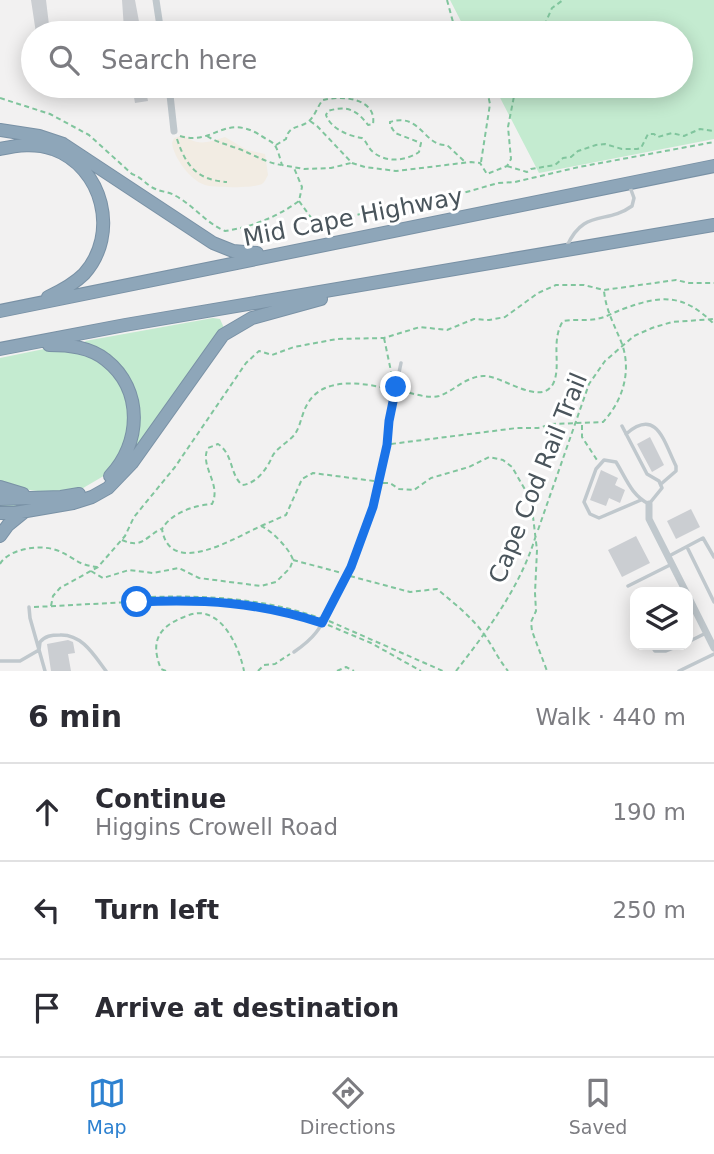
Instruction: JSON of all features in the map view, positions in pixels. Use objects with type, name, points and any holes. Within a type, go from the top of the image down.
[{"type":"highway","points":[[0,130],[47,139],[69,148],[220,247],[240,252],[283,253]]},
{"type":"highway","points":[[0,146],[31,135]]},
{"type":"highway","points":[[0,146],[37,145],[68,157],[91,180],[102,208],[102,240],[92,263],[71,285],[32,304]]},
{"type":"highway","name":"Mid Cape Highway","points":[[0,311],[714,166]]},
{"type":"highway","points":[[0,349],[714,225]]},
{"type":"highway","points":[[0,513],[24,512],[83,501],[115,482],[132,463],[217,341],[236,325],[281,310],[413,276]]},
{"type":"highway","points":[[0,499],[75,495],[97,486],[111,475],[122,461],[130,446],[134,429],[134,411],[123,380],[112,366],[99,356],[85,349],[68,346],[21,345]]},
{"type":"highway","points":[[0,487],[37,498]]},
{"type":"highway","points":[[0,536],[8,525],[24,512]]},
{"type":"street","points":[[156,0],[159,21]]},
{"type":"street","points":[[170,98],[174,133]]},
{"type":"street","points":[[649,504],[649,519],[683,587]]},
{"type":"street","points":[[693,605],[714,648]]},
{"type":"lane","points":[[567,251],[568,242],[584,222],[632,206],[634,198],[629,183]]},
{"type":"lane","points":[[294,652],[314,639],[348,575],[361,542],[379,482],[401,363]]},
{"type":"lane","points":[[626,434],[635,427],[648,423],[653,425],[676,466],[676,471],[661,484],[660,492],[649,504],[641,500],[628,485],[616,462],[608,459],[600,464],[584,502],[593,518],[605,517],[641,500]]},
{"type":"lane","points":[[622,426],[647,474],[661,484]]},
{"type":"lane","points":[[628,586],[705,538],[714,557]]},
{"type":"lane","points":[[687,547],[714,602]]},
{"type":"lane","points":[[29,607],[45,671]]},
{"type":"lane","points":[[693,640],[710,635]]},
{"type":"lane","points":[[39,650],[40,642],[45,637],[74,636],[87,646],[106,671]]},
{"type":"lane","points":[[0,662],[20,661],[39,650]]},
{"type":"lane","points":[[679,671],[714,654]]},
{"type":"path","points":[[447,0],[453,21]]},
{"type":"path","points":[[546,21],[552,8],[563,0]]},
{"type":"path","points":[[0,98],[50,114],[89,135],[132,174],[141,177],[161,192],[174,194],[207,221],[225,231],[265,220],[299,201]]},
{"type":"path","points":[[276,145],[286,139],[287,132],[295,126],[309,121],[323,100],[338,98]]},
{"type":"path","points":[[348,98],[365,105],[373,115],[373,124],[368,125],[361,114],[338,107],[328,111],[327,121],[351,136],[362,138],[377,155],[400,160],[419,152],[421,143],[395,133],[390,125],[390,122],[406,120],[418,126],[434,143],[447,145],[464,161]]},
{"type":"path","points":[[489,98],[490,104],[480,163],[487,174],[507,166],[527,172],[555,165],[563,158],[596,145],[637,149],[641,148],[648,134],[658,137],[673,133],[684,136],[700,129],[714,131]]},
{"type":"path","points":[[507,166],[510,159],[509,127],[514,98]]},
{"type":"path","points":[[309,121],[317,125],[352,163]]},
{"type":"path","points":[[174,133],[187,138],[207,136],[244,126],[276,145],[282,165]]},
{"type":"path","points":[[174,133],[183,157],[202,177],[210,181],[227,182]]},
{"type":"path","points":[[207,136],[219,144],[232,146],[257,159],[294,168],[331,168],[352,163],[396,171],[464,161],[480,163]]},
{"type":"path","points":[[294,168],[302,187],[299,201],[312,219],[353,216],[392,205],[449,197],[498,183],[515,182],[714,142]]},
{"type":"path","points":[[51,606],[53,596],[60,588],[98,567],[121,540],[134,517],[175,467],[252,356],[260,351],[272,355],[294,347],[337,340],[384,338],[420,327],[447,330],[474,319],[505,317],[538,293],[556,285],[584,285],[604,290],[676,280],[714,283]]},
{"type":"path","points":[[387,445],[459,434],[573,422],[603,422],[613,411],[625,379],[622,345],[609,314],[604,290]]},
{"type":"path","points":[[121,540],[130,544],[139,543],[162,529],[166,521],[199,505],[212,504],[216,496],[206,460],[208,447],[218,444],[223,447],[229,454],[237,482],[247,485],[261,474],[271,462],[273,454],[296,432],[309,401],[319,392],[351,383],[365,383],[437,397],[468,379],[483,376],[536,393],[545,391],[552,385],[555,374],[556,332],[563,321],[597,319],[646,301],[664,298],[679,300],[714,324]]},
{"type":"path","name":"Cape Cod Rail Trail","points":[[456,671],[484,635],[520,577],[573,422],[596,372],[622,345],[652,328],[671,322],[714,319]]},
{"type":"path","points":[[384,338],[395,389]]},
{"type":"path","points":[[583,423],[582,437],[600,464]]},
{"type":"path","points":[[162,529],[163,539],[168,547],[176,551],[198,552],[234,541],[286,514],[302,479],[313,473],[390,483],[399,489],[414,490],[431,478],[468,467],[489,457],[503,460],[512,467],[531,500],[537,532],[534,593],[536,611],[531,622],[547,671]]},
{"type":"path","points":[[91,572],[103,578],[129,570],[153,573],[179,568],[199,578],[261,586],[276,582],[290,568],[293,560],[287,548],[261,526]]},
{"type":"path","points":[[0,564],[4,557],[10,554],[26,549],[48,548],[62,552],[78,564],[98,567]]},
{"type":"path","points":[[293,560],[410,592],[437,589],[463,611],[484,635],[494,654],[508,671]]},
{"type":"path","points":[[151,597],[217,597],[283,608],[376,640],[443,671]]},
{"type":"path","points":[[29,607],[214,601],[269,608],[323,621],[371,643],[421,671]]},
{"type":"path","points":[[166,671],[161,669],[158,662],[158,635],[169,624],[197,613],[204,613],[221,623],[237,649],[244,671]]},
{"type":"path","points":[[258,671],[264,665],[275,664],[294,652]]},
{"type":"path","points":[[337,671],[346,667],[354,671]]},
{"type":"green space","points":[[450,0],[714,0],[714,139],[539,173],[500,98],[693,98],[693,21],[461,21]]},
{"type":"green space","points":[[213,318],[220,319],[224,328],[204,351],[126,466],[107,484],[93,492],[116,475],[125,463],[137,435],[139,419],[133,389],[125,375],[108,358],[87,346],[85,341]]},
{"type":"green space","points":[[44,349],[74,351],[99,360],[115,376],[128,401],[128,439],[107,474],[78,491],[53,493],[14,488],[0,483],[0,358]]},
{"type":"green space","points":[[86,495],[75,499],[63,502],[0,511],[0,503],[34,503]]},
{"type":"sand","points":[[184,135],[198,142],[225,137],[247,150],[265,154],[268,175],[265,181],[262,184],[234,187],[217,187],[199,182],[184,168],[173,149],[174,138]]},
{"type":"building","points":[[31,0],[46,0],[49,21],[34,21]]},
{"type":"building","points":[[122,0],[135,0],[139,21],[123,21]]},
{"type":"building","points":[[134,98],[147,98],[148,101],[135,103]]},
{"type":"building","points":[[650,437],[664,465],[652,472],[637,444]]},
{"type":"building","points":[[601,470],[618,478],[615,485],[625,490],[620,503],[609,498],[606,506],[590,500]]},
{"type":"building","points":[[691,509],[700,527],[676,539],[667,521]]},
{"type":"building","points":[[636,536],[650,563],[622,577],[608,550]]},
{"type":"building","points":[[68,640],[73,642],[75,653],[68,654],[71,671],[51,671],[47,644]]},
{"type":"route","points":[[137,602],[228,602],[269,608],[322,623],[351,567],[373,507],[396,387]]}]
